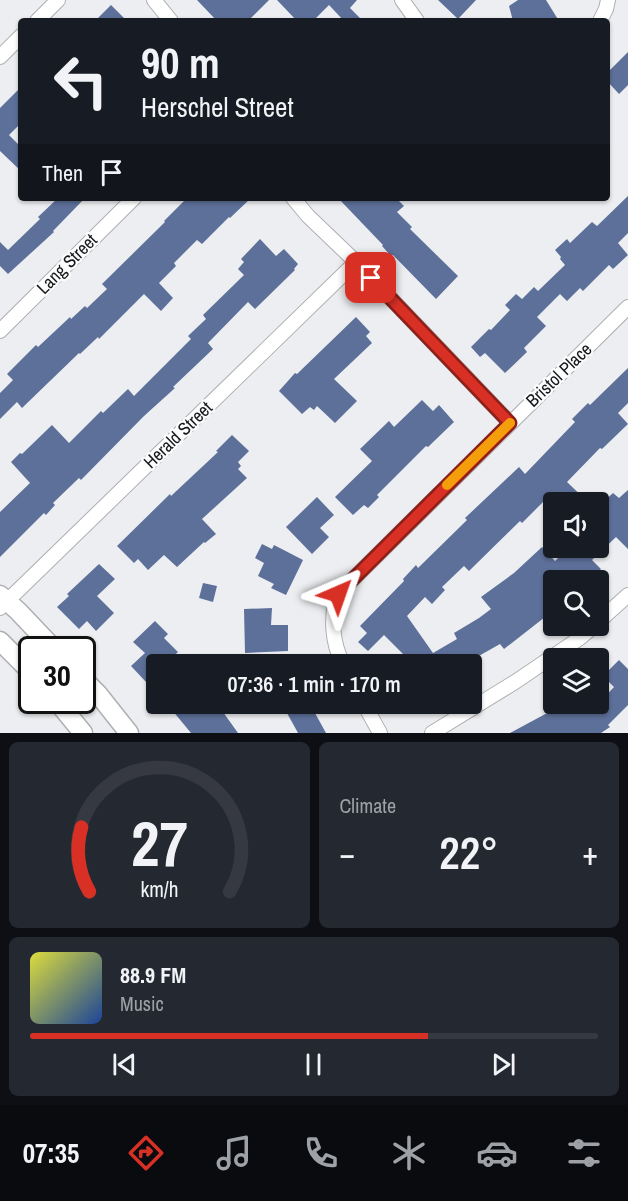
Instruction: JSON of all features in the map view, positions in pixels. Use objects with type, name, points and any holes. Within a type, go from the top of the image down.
[{"type":"street","points":[[40,18],[58,0]]},
{"type":"street","points":[[154,0],[169,18]]},
{"type":"street","points":[[402,0],[415,18]]},
{"type":"street","points":[[602,18],[608,0]]},
{"type":"street","points":[[0,57],[18,39]]},
{"type":"street","name":"Lang Street","points":[[0,331],[131,201]]},
{"type":"street","points":[[296,201],[308,216],[356,262],[510,423]]},
{"type":"street","name":"Herald Street","points":[[2,601],[356,262]]},
{"type":"street","name":"Bristol Place","points":[[341,654],[332,619],[338,594],[628,307]]},
{"type":"street","points":[[609,612],[628,595]]},
{"type":"street","points":[[2,601],[40,636]]},
{"type":"street","points":[[432,733],[515,682],[582,636]]},
{"type":"street","points":[[0,642],[18,659]]},
{"type":"street","points":[[96,692],[129,733]]},
{"type":"street","points":[[67,714],[83,733]]},
{"type":"street","points":[[370,714],[380,733]]},
{"type":"building","points":[[197,0],[269,0],[251,18],[214,18]]},
{"type":"building","points":[[277,0],[357,0],[350,8],[360,18],[341,18],[329,5],[316,18],[294,18]]},
{"type":"building","points":[[438,0],[476,0],[459,18]]},
{"type":"building","points":[[518,0],[546,0],[557,18],[512,18],[509,6]]},
{"type":"building","points":[[111,5],[124,18],[98,18]]},
{"type":"building","points":[[628,52],[628,85],[619,94],[610,84],[610,70]]},
{"type":"building","points":[[18,90],[18,126],[9,135],[18,144],[18,168],[0,151],[0,108]]},
{"type":"building","points":[[628,196],[628,233],[618,243],[628,255],[613,269],[609,265],[583,291],[580,288],[567,301],[560,294],[537,317],[546,326],[524,348],[527,352],[505,373],[485,353],[480,357],[471,347],[510,310],[505,305],[516,294],[522,299],[534,287],[538,291],[565,265],[555,250],[567,239],[570,243],[592,222],[597,226]]},
{"type":"building","points":[[55,201],[82,201],[54,232],[8,274],[0,266],[0,242],[8,250],[40,219],[38,217]]},
{"type":"building","points":[[184,201],[248,201],[202,244],[197,240],[174,263],[176,266],[159,283],[173,298],[161,311],[144,294],[99,339],[98,337],[79,353],[22,408],[17,402],[0,419],[0,393],[13,380],[7,374],[36,345],[38,347],[70,317],[71,319],[85,306],[87,308],[107,289],[102,284]]},
{"type":"building","points":[[341,201],[399,201],[404,206],[397,212],[412,227],[410,229],[458,276],[436,299],[393,255],[391,256]]},
{"type":"building","points":[[260,239],[276,256],[284,249],[298,264],[295,270],[255,309],[248,302],[208,343],[213,349],[81,480],[79,478],[53,503],[55,505],[46,515],[44,513],[0,557],[0,512],[30,483],[11,462],[52,425],[69,443],[101,411],[103,413],[128,389],[134,396],[191,339],[188,336],[206,319],[203,315],[244,275],[238,269],[244,262],[241,259]]},
{"type":"building","points":[[356,317],[370,332],[366,336],[372,343],[334,379],[357,401],[335,423],[317,406],[314,410],[310,407],[302,414],[279,391],[295,373],[297,374]]},
{"type":"building","points":[[628,368],[628,403],[618,413],[628,424],[602,449],[600,448],[567,482],[578,492],[543,492],[543,502],[522,523],[520,521],[469,571],[464,566],[442,587],[445,590],[432,604],[425,597],[407,616],[433,653],[457,639],[454,633],[491,609],[481,597],[514,573],[542,547],[543,558],[552,558],[555,561],[558,558],[594,558],[592,560],[601,569],[543,570],[543,619],[504,649],[500,644],[482,654],[403,654],[384,635],[368,651],[358,642],[367,633],[360,626],[404,581],[403,579],[416,565],[418,568],[467,520],[465,518],[519,467],[525,474],[575,422],[572,419],[588,403],[590,405]]},
{"type":"building","points":[[422,400],[433,411],[439,405],[454,422],[428,447],[426,446],[377,495],[379,497],[368,508],[364,505],[353,515],[335,497],[372,461],[360,449],[389,421],[394,427]]},
{"type":"building","points":[[232,435],[249,451],[238,462],[241,466],[238,469],[247,478],[202,519],[216,534],[177,567],[164,555],[148,570],[138,559],[134,563],[117,546],[170,494],[171,496],[218,452],[216,451]]},
{"type":"building","points":[[628,490],[628,549],[616,537],[609,544],[609,497],[613,493],[619,498]]},
{"type":"building","points":[[317,497],[334,515],[320,528],[329,537],[312,554],[286,527]]},
{"type":"building","points":[[262,544],[272,549],[274,545],[303,560],[286,595],[271,588],[274,584],[258,576],[264,563],[255,558]]},
{"type":"building","points":[[99,564],[115,579],[97,596],[114,613],[96,631],[87,621],[79,629],[57,607],[69,596],[67,594]]},
{"type":"building","points":[[203,583],[217,586],[213,602],[199,598]]},
{"type":"building","points":[[272,608],[271,625],[288,625],[288,651],[245,653],[244,609]]},
{"type":"building","points":[[155,621],[168,634],[164,638],[178,652],[176,654],[146,654],[146,682],[131,666],[145,653],[133,642]]},
{"type":"building","points":[[619,660],[628,669],[628,705],[608,725],[610,727],[601,733],[510,733],[545,714],[609,714],[609,692],[614,687],[609,682],[609,670]]},
{"type":"building","points":[[175,714],[224,714],[238,733],[191,733]]},
{"type":"building","points":[[288,714],[316,714],[326,733],[298,733]]},
{"type":"slow traffic","points":[[447,485],[510,423]]},
{"type":"route","points":[[338,594],[510,423],[371,278]]}]
